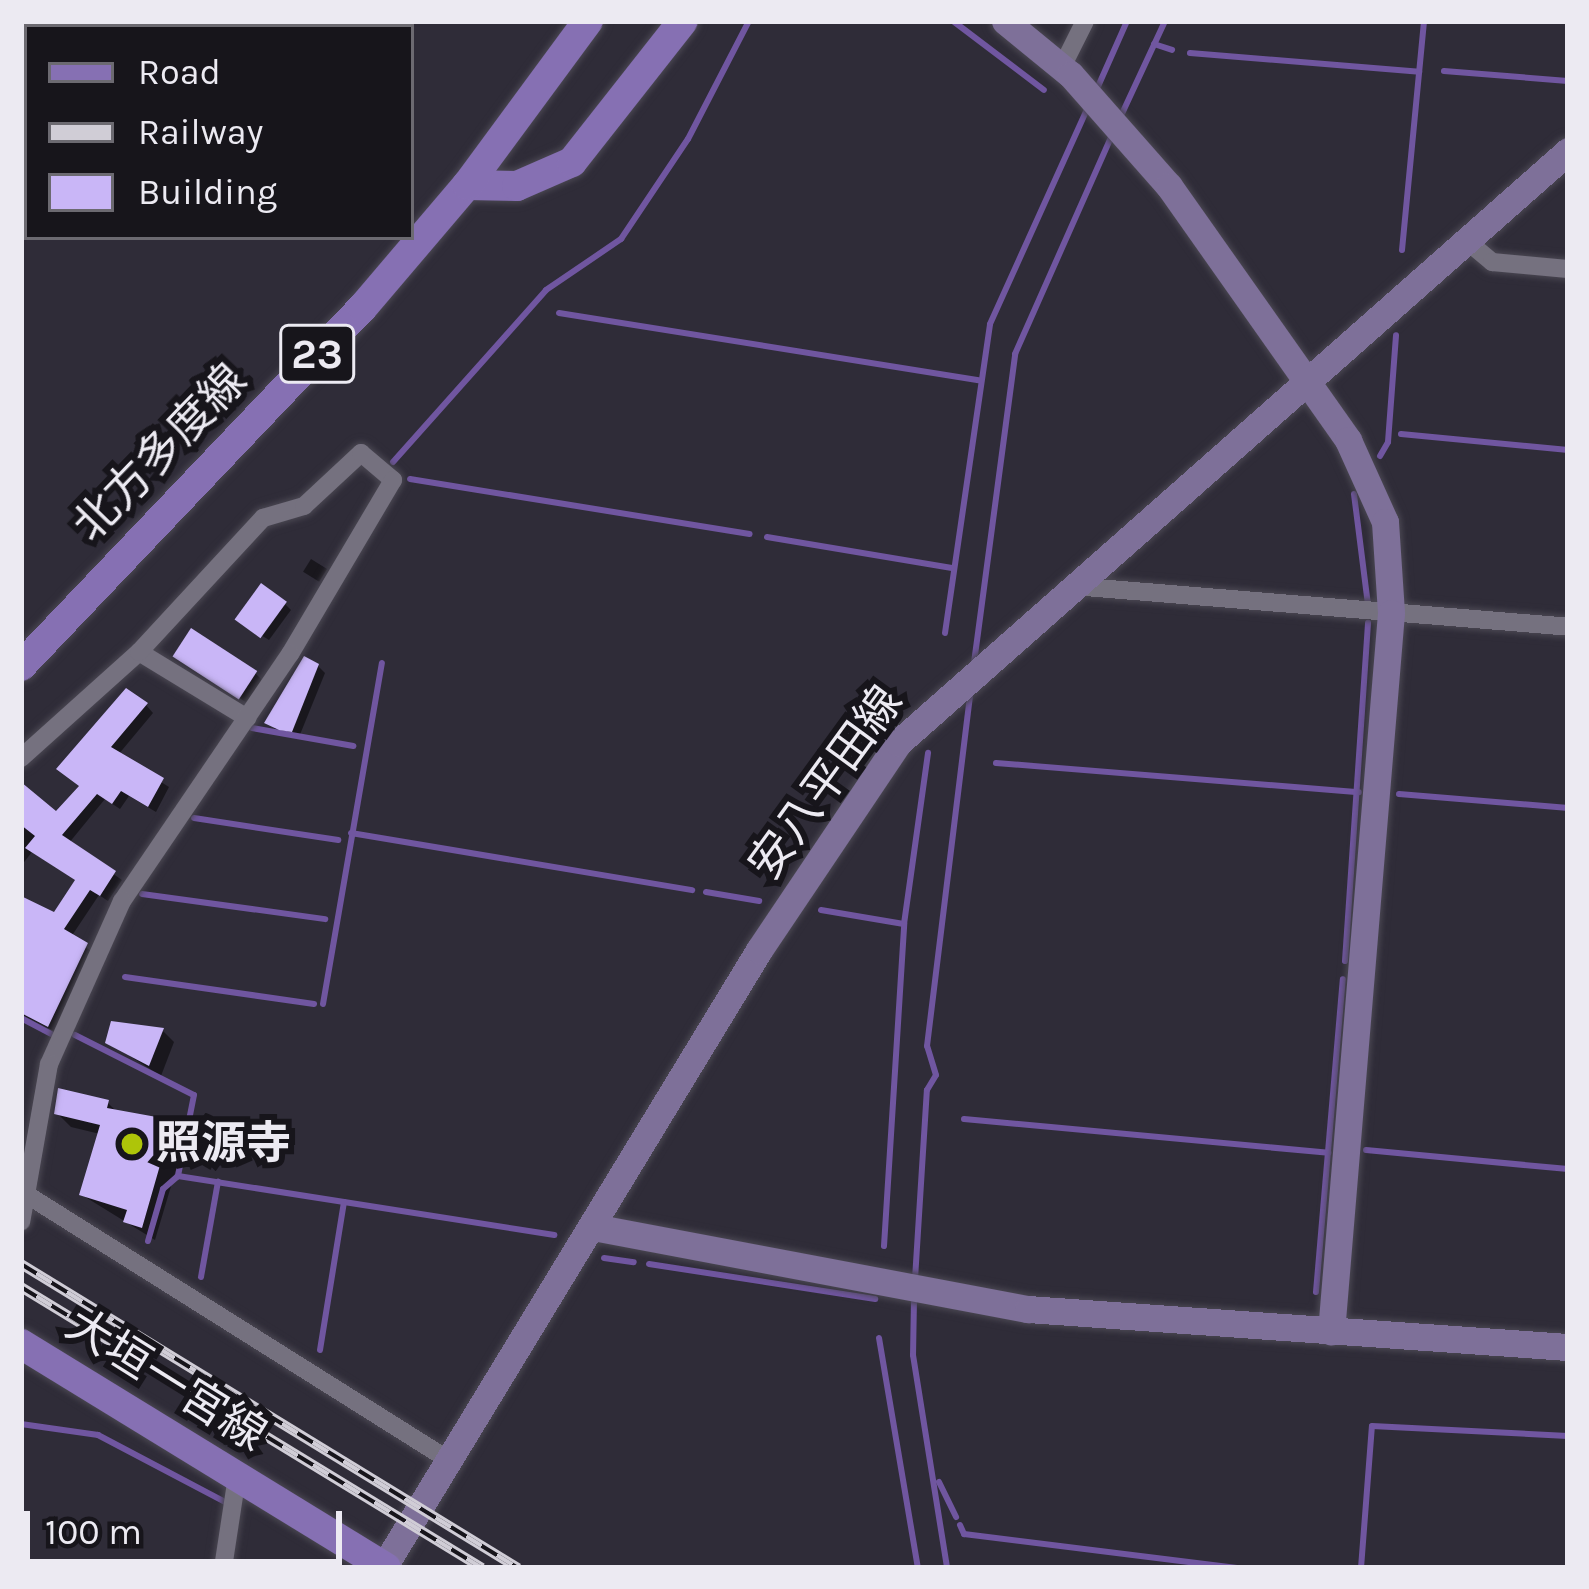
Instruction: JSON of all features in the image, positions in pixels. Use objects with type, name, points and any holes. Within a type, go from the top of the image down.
[{"type":"main road","name":"北方多度線","points":[[21,666],[363,307],[467,185],[588,21]]},
{"type":"main road","points":[[467,185],[518,186],[572,162],[683,21]]},
{"type":"main road","name":"大垣一宮線","points":[[21,1344],[384,1568]]},
{"type":"street","points":[[1005,21],[1071,76],[1134,146],[1368,474],[1385,522],[1391,613],[1331,1332]]},
{"type":"street","points":[[1071,76],[1085,21]]},
{"type":"street","name":"安八平田線","points":[[384,1568],[825,844],[941,698],[1568,151]]},
{"type":"street","points":[[1467,241],[1492,262],[1568,269]]},
{"type":"street","points":[[21,758],[140,652],[263,518],[304,506],[361,453],[393,480],[97,951],[50,1064],[22,1192],[21,1222]]},
{"type":"street","points":[[1069,586],[1568,626]]},
{"type":"street","points":[[140,652],[247,718]]},
{"type":"street","points":[[22,1192],[447,1459]]},
{"type":"street","points":[[593,1227],[939,1296],[1166,1323],[1568,1347]]},
{"type":"street","points":[[223,1568],[237,1477]]},
{"type":"building","points":[[261,583],[287,602],[260,638],[235,619]]},
{"type":"building","points":[[191,628],[257,671],[239,700],[172,657]]},
{"type":"building","points":[[304,656],[319,664],[292,732],[279,730],[264,723]]},
{"type":"building","points":[[126,688],[148,703],[111,747],[164,778],[148,807],[121,791],[112,804],[97,794],[62,835],[116,871],[100,896],[90,890],[64,929],[88,943],[48,1027],[21,1013],[21,896],[54,912],[75,880],[25,848],[35,836],[21,825],[21,782],[56,811],[79,786],[56,769]]},
{"type":"building","points":[[111,1021],[164,1028],[149,1066],[105,1043]]},
{"type":"building","points":[[58,1088],[109,1100],[107,1108],[173,1120],[142,1228],[123,1222],[127,1210],[79,1195],[100,1125],[54,1114]]},
{"type":"waterway","points":[[393,462],[546,290],[621,239],[688,139],[749,21]]},
{"type":"waterway","points":[[953,21],[1044,90]]},
{"type":"waterway","points":[[1096,91],[1127,21]]},
{"type":"waterway","points":[[1120,118],[1165,21]]},
{"type":"waterway","points":[[1402,250],[1424,21]]},
{"type":"waterway","points":[[1154,44],[1172,50]]},
{"type":"waterway","points":[[1190,53],[1419,72]]},
{"type":"waterway","points":[[1444,71],[1568,81]]},
{"type":"waterway","points":[[945,633],[990,324],[1087,109]]},
{"type":"waterway","points":[[974,663],[1015,354],[1112,135]]},
{"type":"waterway","points":[[559,313],[979,380]]},
{"type":"waterway","points":[[1380,456],[1388,442],[1396,335]]},
{"type":"waterway","points":[[1401,434],[1568,450]]},
{"type":"waterway","points":[[410,479],[750,534]]},
{"type":"waterway","points":[[1354,494],[1368,605]]},
{"type":"waterway","points":[[767,537],[953,568]]},
{"type":"waterway","points":[[1345,961],[1368,623]]},
{"type":"waterway","points":[[323,1004],[382,663]]},
{"type":"waterway","points":[[915,1279],[927,1090],[936,1075],[927,1046],[970,694]]},
{"type":"waterway","points":[[252,728],[353,746]]},
{"type":"waterway","points":[[884,1246],[904,924],[928,753]]},
{"type":"waterway","points":[[996,763],[1359,792]]},
{"type":"waterway","points":[[1399,794],[1568,808]]},
{"type":"waterway","points":[[194,818],[338,840]]},
{"type":"waterway","points":[[351,833],[692,890]]},
{"type":"waterway","points":[[706,892],[759,901]]},
{"type":"waterway","points":[[142,894],[325,919]]},
{"type":"waterway","points":[[821,910],[904,924]]},
{"type":"waterway","points":[[125,977],[314,1004]]},
{"type":"waterway","points":[[1316,1292],[1343,979]]},
{"type":"waterway","points":[[21,1018],[51,1034]]},
{"type":"waterway","points":[[75,1035],[194,1095],[178,1176],[554,1235]]},
{"type":"waterway","points":[[964,1119],[1328,1153]]},
{"type":"waterway","points":[[1366,1150],[1568,1169]]},
{"type":"waterway","points":[[148,1241],[163,1189],[178,1176]]},
{"type":"waterway","points":[[201,1277],[218,1182]]},
{"type":"waterway","points":[[320,1350],[344,1202]]},
{"type":"waterway","points":[[604,1258],[634,1262]]},
{"type":"waterway","points":[[649,1264],[875,1299]]},
{"type":"waterway","points":[[914,1299],[913,1355],[947,1568]]},
{"type":"waterway","points":[[879,1338],[918,1568]]},
{"type":"waterway","points":[[21,1424],[98,1435],[225,1502]]},
{"type":"waterway","points":[[1361,1568],[1372,1426],[1568,1436]]},
{"type":"waterway","points":[[939,1482],[956,1517]]},
{"type":"waterway","points":[[960,1525],[964,1534],[1237,1568]]},
{"type":"railway","points":[[21,1264],[518,1568]]},
{"type":"railway","points":[[21,1287],[482,1568]]},
{"type":"place","name":"照源寺","points":[[132,1144]]}]
